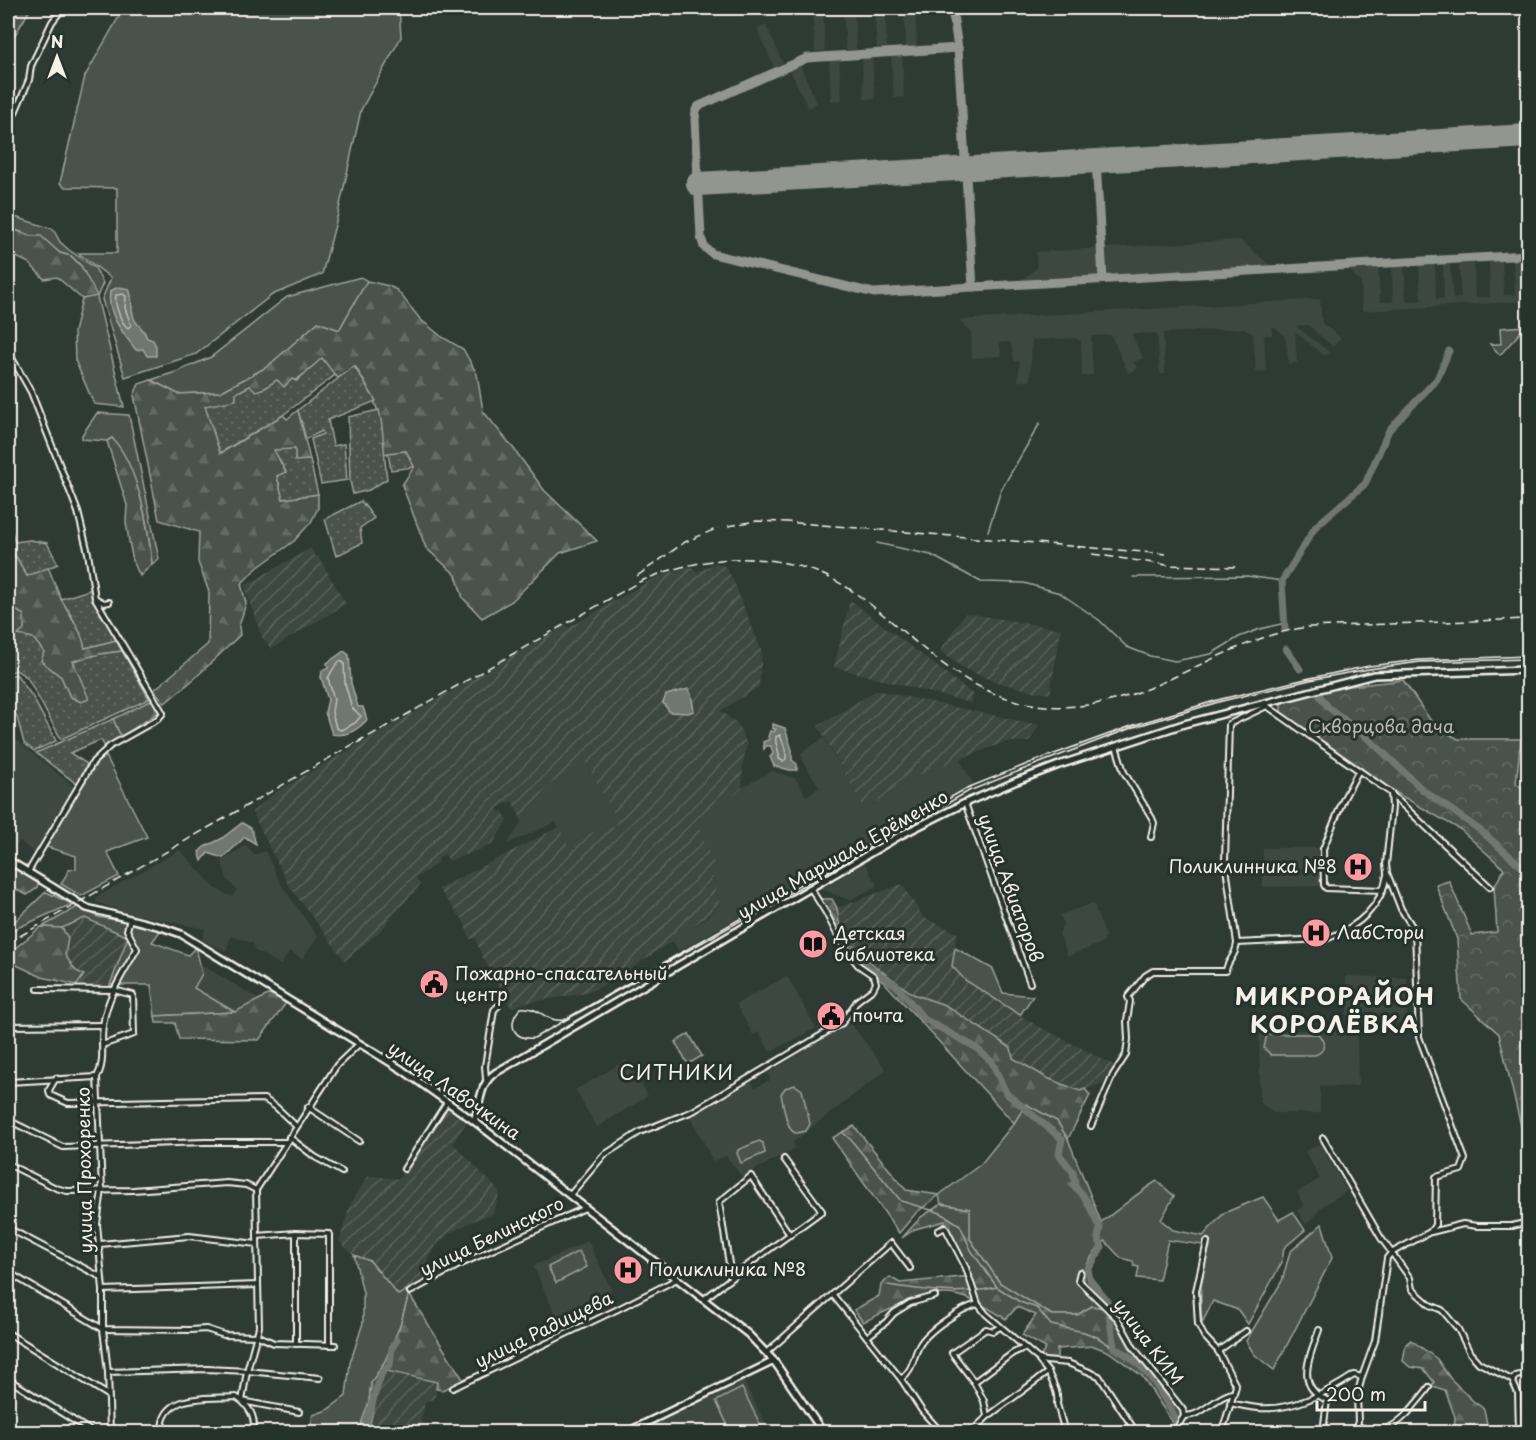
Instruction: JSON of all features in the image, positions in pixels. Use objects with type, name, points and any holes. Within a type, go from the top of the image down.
[{"type":"main road","name":"улица Маршала Ерёменко","points":[[486,1079],[632,997],[900,835],[965,803],[1059,765],[1184,724],[1374,675],[1528,670]]},
{"type":"main road","name":"улица Лавочкина","points":[[8,860],[87,908],[181,934],[401,1070],[474,1120],[748,1334],[774,1361],[823,1432]]},
{"type":"main road","points":[[474,1120],[486,1079]]},
{"type":"main road","points":[[627,1432],[774,1361]]},
{"type":"street","points":[[8,129],[28,80],[31,66],[52,22],[63,8]]},
{"type":"street","points":[[8,351],[31,392],[78,512],[88,553],[95,598],[163,713],[158,719],[110,746],[93,762],[28,872]]},
{"type":"street","points":[[95,598],[104,603],[109,602]]},
{"type":"street","points":[[1090,1126],[1113,1075],[1126,1055],[1130,1001],[1128,997],[1145,976],[1153,971],[1226,971],[1226,967],[1236,952],[1237,943],[1225,861],[1229,724],[1267,704],[1391,793],[1490,886]]},
{"type":"street","points":[[1116,746],[1124,772],[1152,818],[1154,824],[1151,837]]},
{"type":"street","points":[[1359,770],[1344,798],[1323,849],[1324,885],[1326,888],[1383,890]]},
{"type":"street","points":[[1391,793],[1387,873],[1401,909],[1415,931],[1419,1037],[1465,1159],[1461,1170],[1436,1177],[1435,1225],[1430,1232]]},
{"type":"street","name":"улица Авиаторов","points":[[965,803],[1030,983]]},
{"type":"street","points":[[1237,943],[1326,939],[1339,934],[1354,926],[1378,901],[1387,873]]},
{"type":"street","points":[[570,1195],[604,1155],[640,1132],[693,1111],[842,1023],[857,1001],[873,989],[876,983],[874,976],[858,965],[842,944],[811,889]]},
{"type":"street","name":"улица Прохоренко","points":[[110,1432],[108,1372],[103,1329],[103,1290],[97,1224],[102,1190],[97,1077],[102,1067],[103,1025],[114,990],[137,949],[127,930],[130,919]]},
{"type":"street","points":[[38,989],[114,990],[133,995],[134,1034],[102,1045]]},
{"type":"street","points":[[486,1079],[485,1066],[494,1010],[498,1006]]},
{"type":"street","points":[[8,1026],[103,1025]]},
{"type":"street","points":[[242,1401],[247,1371],[258,1336],[256,1190],[337,1065],[359,1044]]},
{"type":"street","points":[[8,1082],[97,1077]]},
{"type":"street","points":[[56,1078],[49,1090],[50,1095],[68,1104],[264,1100],[276,1107],[296,1126]]},
{"type":"street","points":[[404,1170],[447,1102]]},
{"type":"street","points":[[309,1107],[359,1141]]},
{"type":"street","points":[[8,1119],[63,1147],[287,1139],[342,1172]]},
{"type":"street","points":[[1323,1138],[1368,1218],[1410,1278],[1412,1289],[1430,1305],[1442,1310],[1458,1329],[1470,1353],[1479,1363],[1512,1380],[1518,1393],[1519,1432]]},
{"type":"street","points":[[704,1299],[822,1211],[784,1159]]},
{"type":"street","points":[[8,1164],[56,1188],[67,1191],[227,1183],[246,1185],[256,1190]]},
{"type":"street","points":[[731,1277],[719,1202],[751,1176],[790,1235]]},
{"type":"street","name":"улица Белинского","points":[[410,1292],[461,1264],[586,1207]]},
{"type":"street","points":[[1355,1432],[1357,1396],[1375,1341],[1387,1258],[1391,1253],[1430,1232],[1463,1224],[1512,1226],[1528,1222]]},
{"type":"street","points":[[938,1231],[945,1227],[966,1268],[978,1304],[1000,1327],[1037,1358],[1048,1372],[1055,1387],[1065,1432]]},
{"type":"street","points":[[8,1228],[101,1277]]},
{"type":"street","points":[[257,1236],[296,1233],[329,1234],[329,1345]]},
{"type":"street","points":[[296,1233],[296,1344]]},
{"type":"street","points":[[100,1244],[189,1236],[257,1244]]},
{"type":"street","points":[[1207,1242],[1196,1291],[1198,1324],[1204,1336],[1218,1351],[1236,1386],[1222,1432]]},
{"type":"street","points":[[767,1352],[891,1243],[910,1268]]},
{"type":"street","points":[[8,1272],[103,1329],[206,1329],[224,1335],[258,1336],[274,1343],[335,1345]]},
{"type":"street","name":"улица КИМ","points":[[1080,1272],[1078,1280],[1118,1319],[1134,1348],[1183,1410],[1184,1416]]},
{"type":"street","name":"улица Радищева","points":[[453,1388],[616,1311],[677,1279]]},
{"type":"street","points":[[103,1290],[258,1285]]},
{"type":"street","points":[[833,1295],[901,1379],[922,1411],[941,1432]]},
{"type":"street","points":[[867,1337],[910,1303],[935,1296]]},
{"type":"street","points":[[901,1379],[909,1373],[920,1345],[926,1337],[962,1310],[978,1304]]},
{"type":"street","points":[[987,1417],[987,1407],[974,1382],[952,1353],[986,1329],[993,1331],[1000,1327]]},
{"type":"street","points":[[1319,1330],[1307,1365],[1308,1385],[1316,1396],[1327,1400],[1323,1432]]},
{"type":"street","points":[[1218,1351],[1246,1331]]},
{"type":"street","points":[[8,1333],[109,1395]]},
{"type":"street","points":[[974,1382],[1013,1353],[1024,1348]]},
{"type":"street","points":[[1037,1358],[1068,1363],[1099,1376],[1109,1387],[1136,1432]]},
{"type":"street","points":[[108,1372],[247,1371],[320,1378]]},
{"type":"street","points":[[970,1432],[1048,1372]]},
{"type":"street","points":[[1512,1380],[1516,1376],[1528,1373]]},
{"type":"street","points":[[1230,1403],[1260,1408],[1285,1406],[1308,1400],[1354,1375],[1362,1377]]},
{"type":"street","points":[[8,1379],[92,1432]]},
{"type":"street","points":[[1357,1426],[1372,1431],[1395,1426],[1422,1398],[1429,1387]]},
{"type":"street","points":[[1174,1432],[1184,1416],[1191,1416],[1222,1395],[1232,1393]]},
{"type":"street","points":[[162,1432],[162,1420],[173,1405],[182,1401],[236,1397],[250,1410],[255,1424],[253,1432]]},
{"type":"street","points":[[242,1401],[298,1412]]},
{"type":"street","points":[[8,1428],[14,1432]]},
{"type":"shaded area","points":[[843,8],[854,8],[856,49],[846,50]]},
{"type":"shaded area","points":[[874,8],[885,8],[887,47],[877,48]]},
{"type":"shaded area","points":[[904,8],[915,8],[917,46],[906,46]]},
{"type":"shaded area","points":[[823,9],[825,51],[815,51],[812,10]]},
{"type":"shaded area","points":[[766,25],[783,63],[774,67],[757,29]]},
{"type":"shaded area","points":[[891,56],[902,56],[904,97],[894,98]]},
{"type":"shaded area","points":[[872,57],[875,99],[864,99],[862,58]]},
{"type":"shaded area","points":[[829,59],[839,59],[842,100],[831,101]]},
{"type":"shaded area","points":[[800,65],[817,103],[808,108],[790,70]]},
{"type":"shaded area","points":[[1240,240],[1271,266],[1022,280],[1037,268],[1036,252]]},
{"type":"shaded area","points":[[1513,260],[1520,260],[1522,294],[1528,294],[1528,301],[1362,311],[1361,282],[1349,270],[1378,268],[1380,302],[1393,302],[1392,267],[1404,266],[1406,301],[1421,301],[1419,265],[1435,265],[1436,299],[1444,299],[1443,264],[1450,264],[1453,299],[1461,298],[1459,263],[1474,263],[1475,297],[1490,297],[1489,262],[1502,261],[1504,295],[1515,295]]},
{"type":"shaded area","points":[[1320,299],[1322,323],[1341,338],[1333,347],[1308,325],[1296,326],[1329,352],[1325,356],[1295,332],[1297,363],[1289,364],[1285,336],[1272,327],[1272,335],[1264,335],[1266,371],[1256,372],[1253,334],[1243,328],[1163,333],[1165,374],[1160,374],[1157,333],[1131,334],[1143,358],[1134,362],[1137,369],[1128,373],[1111,335],[1091,336],[1093,375],[1082,376],[1081,341],[1075,338],[1032,340],[1030,381],[1018,381],[1020,362],[1014,361],[1011,342],[999,343],[1002,356],[972,358],[971,332],[959,320]]},
{"type":"shaded area","points":[[311,548],[346,604],[271,649],[262,637],[244,586]]},
{"type":"shaded area","points":[[715,563],[726,567],[733,580],[762,652],[759,687],[720,711],[737,723],[747,744],[743,763],[742,788],[708,810],[699,819],[702,837],[717,870],[712,874],[720,905],[686,932],[612,981],[587,993],[524,1003],[511,1008],[495,976],[482,957],[475,938],[470,939],[463,920],[438,889],[559,827],[568,845],[590,833],[616,826],[613,812],[586,763],[547,786],[538,803],[522,821],[512,801],[497,808],[508,820],[492,845],[449,861],[445,854],[440,857],[436,864],[416,878],[420,885],[378,933],[345,961],[288,884],[252,812],[276,792],[566,625],[568,628],[656,577],[691,566],[697,572]]},
{"type":"shaded area","points":[[850,600],[974,695],[970,703],[834,667]]},
{"type":"shaded area","points":[[965,613],[1061,629],[1050,694],[993,681],[963,668],[940,651]]},
{"type":"shaded area","points":[[877,690],[1039,725],[1029,742],[1005,742],[916,776],[876,803],[862,805],[818,726]]},
{"type":"shaded area","points":[[8,733],[74,787],[46,833],[36,855],[20,841],[14,849],[8,845]]},
{"type":"shaded area","points":[[824,738],[862,805],[876,803],[916,776],[959,759],[973,783],[679,951],[673,941],[705,919],[720,905],[712,873],[717,870],[701,837],[699,819],[708,810],[772,771],[795,778],[806,796],[820,787],[804,764],[801,753]]},
{"type":"shaded area","points":[[586,763],[613,812],[616,826],[590,833],[568,845],[556,822],[507,844],[522,821],[538,803],[547,786]]},
{"type":"shaded area","points":[[246,845],[254,855],[265,851],[282,886],[318,937],[302,959],[290,951],[281,965],[254,950],[253,943],[231,936],[226,951],[202,940],[205,929],[124,912],[96,902],[96,898],[100,895],[180,850],[215,888],[232,897],[237,890],[227,879],[222,861]]},
{"type":"shaded area","points":[[1263,848],[1321,848],[1323,886],[1263,887]]},
{"type":"shaded area","points":[[865,863],[877,886],[849,900],[821,889]]},
{"type":"shaded area","points":[[902,884],[923,917],[957,933],[952,965],[965,980],[1034,1024],[1114,1065],[1102,1084],[1080,1091],[1047,1078],[1013,1058],[1011,1047],[945,1005],[913,994],[876,967],[852,945],[839,922],[837,908]]},
{"type":"shaded area","points":[[1093,903],[1106,937],[1103,938],[1105,942],[1068,956],[1059,934],[1063,923],[1060,915]]},
{"type":"shaded area","points":[[84,918],[128,937],[110,985],[77,985],[83,975],[76,971],[65,955],[68,938],[62,928]]},
{"type":"shaded area","points":[[201,965],[258,999],[235,1012],[194,988],[202,974]]},
{"type":"shaded area","points":[[787,976],[816,1028],[770,1052],[759,1032],[753,1035],[736,1004]]},
{"type":"shaded area","points":[[1346,976],[1407,978],[1407,1023],[1347,1023]]},
{"type":"shaded area","points":[[851,1023],[886,1070],[793,1142],[795,1148],[742,1177],[726,1156],[713,1161],[691,1117],[752,1082],[755,1088],[770,1080],[768,1073]]},
{"type":"shaded area","points":[[1259,1030],[1357,1030],[1358,1086],[1320,1087],[1320,1113],[1274,1113],[1260,1102]]},
{"type":"shaded area","points":[[627,1060],[648,1096],[597,1127],[575,1090]]},
{"type":"shaded area","points":[[446,1108],[466,1123],[453,1143],[500,1192],[493,1214],[477,1219],[448,1234],[439,1243],[427,1259],[435,1274],[398,1295],[370,1261],[354,1255],[339,1242],[350,1205],[367,1177],[399,1179]]},
{"type":"shaded area","points":[[1320,1144],[1347,1191],[1324,1205],[1306,1225],[1297,1210],[1304,1206],[1297,1192],[1320,1179],[1305,1151]]},
{"type":"shaded area","points":[[588,1241],[612,1291],[601,1296],[605,1305],[561,1326],[533,1266]]},
{"type":"shaded area","points":[[387,1371],[437,1383],[435,1398],[425,1402],[419,1431],[423,1432],[368,1432],[381,1378]]},
{"type":"shaded area","points":[[744,1382],[770,1432],[636,1432],[686,1409],[693,1410],[694,1405]]},
{"type":"green space","points":[[8,8],[31,8],[13,38],[13,61],[8,69]]},
{"type":"green space","points":[[124,8],[399,8],[401,37],[361,110],[322,274],[272,295],[196,354],[125,377],[102,299],[111,278],[78,253],[117,253],[117,188],[64,187],[60,183],[85,76]]},
{"type":"green space","points":[[12,216],[53,229],[60,242],[95,268],[103,283],[97,297],[124,407],[94,404],[75,360],[74,332],[82,299],[96,296],[81,266],[71,256],[60,253],[32,236],[10,228]]},
{"type":"green space","points":[[8,228],[32,236],[41,236],[60,253],[71,256],[81,266],[97,296],[82,299],[57,277],[44,279],[29,263],[8,253]]},
{"type":"green space","points":[[361,277],[367,281],[339,330],[318,322],[267,367],[220,392],[178,394],[151,380],[211,357],[287,297]]},
{"type":"green space","points":[[367,281],[397,290],[420,319],[442,337],[463,349],[477,374],[483,411],[544,490],[597,541],[560,553],[512,601],[482,618],[463,598],[456,575],[426,548],[402,485],[414,467],[406,451],[383,454],[377,407],[355,366],[338,378],[335,375],[303,375],[284,388],[277,380],[265,388],[236,400],[221,453],[283,415],[287,419],[298,410],[310,460],[295,462],[294,449],[275,451],[286,473],[277,476],[283,499],[318,494],[318,508],[311,522],[294,541],[257,568],[241,584],[246,603],[239,626],[240,635],[165,703],[154,690],[208,644],[209,592],[198,562],[199,532],[159,520],[134,395],[139,384],[151,380],[178,394],[220,392],[267,367],[318,322],[339,330]]},
{"type":"green space","points":[[1526,326],[1500,355],[1490,344],[1501,344],[1500,328]]},
{"type":"green space","points":[[322,358],[335,375],[283,415],[220,453],[205,406],[236,400],[236,393],[250,386],[256,391],[277,380],[284,387],[292,379],[296,381]]},
{"type":"green space","points":[[354,366],[376,401],[328,420],[333,446],[344,444],[347,480],[321,484],[311,439],[323,434],[322,431],[306,439],[298,410]]},
{"type":"green space","points":[[379,410],[387,479],[369,490],[353,494],[350,481],[348,417]]},
{"type":"green space","points":[[97,413],[129,415],[159,559],[152,564],[141,498],[121,452],[112,438],[107,441],[82,439],[82,435]]},
{"type":"green space","points":[[112,438],[129,464],[148,532],[152,564],[140,576],[133,561],[129,541],[126,522],[127,505],[107,441]]},
{"type":"green space","points":[[295,449],[295,461],[310,460],[318,494],[283,499],[277,476],[286,472],[274,450]]},
{"type":"green space","points":[[406,451],[414,467],[391,470],[388,453]]},
{"type":"green space","points":[[361,501],[374,518],[360,528],[362,543],[336,556],[325,519]]},
{"type":"green space","points":[[8,525],[10,525],[15,542],[30,540],[47,543],[58,564],[27,576],[8,547]]},
{"type":"green space","points":[[8,547],[27,576],[48,567],[61,599],[83,637],[85,648],[116,640],[122,651],[100,654],[90,699],[81,702],[70,697],[61,677],[41,661],[17,635],[8,596]]},
{"type":"green space","points":[[92,589],[91,595],[117,635],[116,640],[85,648],[78,629],[61,599]]},
{"type":"green space","points":[[8,596],[12,608],[24,615],[24,630],[18,635],[33,638],[44,652],[41,661],[61,677],[70,697],[81,702],[89,699],[73,661],[122,651],[149,699],[61,739],[27,677],[16,670],[8,673]]},
{"type":"green space","points":[[16,674],[32,696],[56,741],[34,751],[24,743],[17,717],[8,700],[8,676]]},
{"type":"green space","name":"Скворцова дача","points":[[1403,680],[1433,724],[1458,739],[1521,739],[1516,783],[1528,793],[1528,1167],[1527,1151],[1499,1034],[1461,999],[1457,939],[1436,885],[1449,881],[1472,935],[1497,932],[1494,887],[1504,869],[1461,830],[1400,795],[1281,712],[1281,701],[1333,688]]},
{"type":"green space","points":[[152,700],[159,712],[121,737],[113,719]]},
{"type":"green space","points":[[113,719],[121,737],[105,747],[101,740],[70,753],[87,764],[77,784],[36,753]]},
{"type":"green space","points":[[106,756],[147,837],[107,852],[119,876],[81,896],[61,884],[69,870],[76,869],[76,856],[44,846],[97,763]]},
{"type":"green space","points":[[8,864],[38,883],[37,888],[27,895],[8,885]]},
{"type":"green space","points":[[46,892],[72,904],[8,932],[8,924],[15,921]]},
{"type":"green space","points":[[821,899],[832,899],[837,908],[839,922],[852,945],[876,967],[913,994],[945,1005],[1011,1048],[1013,1058],[1047,1078],[1080,1091],[1085,1089],[1090,1095],[1068,1139],[1057,1121],[1026,1104],[1014,1123],[884,982],[857,961],[842,942]]},
{"type":"green space","points":[[79,906],[98,917],[161,930],[152,942],[188,955],[196,947],[202,974],[194,988],[235,1012],[155,1016],[151,985],[110,985],[128,937],[85,918],[62,928],[42,927]]},
{"type":"green space","points":[[41,927],[62,928],[68,938],[65,955],[76,971],[84,975],[77,985],[42,977],[8,961],[8,954]]},
{"type":"green space","points":[[955,948],[993,969],[1003,993],[1033,996],[1020,1015],[965,980],[952,966]]},
{"type":"green space","points":[[272,993],[286,1003],[259,1040],[179,1039],[175,1023],[156,1023],[155,1016],[235,1012]]},
{"type":"green space","points":[[689,1034],[702,1056],[688,1064],[675,1042]]},
{"type":"green space","points":[[1267,1034],[1318,1034],[1324,1046],[1315,1055],[1271,1055],[1264,1048]]},
{"type":"green space","points":[[795,1085],[802,1090],[810,1124],[806,1131],[796,1133],[788,1123],[781,1094],[785,1088]]},
{"type":"green space","points":[[1026,1104],[1057,1121],[1068,1139],[1101,1222],[1157,1181],[1174,1196],[1161,1220],[1173,1230],[1203,1236],[1224,1213],[1263,1197],[1279,1220],[1293,1212],[1305,1230],[1284,1248],[1282,1262],[1248,1324],[1238,1310],[1213,1301],[1202,1323],[1202,1284],[1210,1246],[1168,1240],[1159,1280],[1137,1278],[1139,1267],[1134,1266],[1133,1261],[1121,1258],[1105,1241],[1088,1263],[1084,1282],[1089,1291],[1109,1309],[1092,1306],[1077,1315],[1052,1315],[1000,1283],[970,1239],[969,1209],[941,1204],[939,1195],[981,1164],[1014,1123]]},
{"type":"green space","points":[[854,1126],[906,1190],[939,1195],[916,1213],[899,1233],[832,1138]]},
{"type":"green space","points":[[759,1141],[763,1143],[765,1153],[741,1163],[738,1150]]},
{"type":"green space","points":[[941,1204],[970,1209],[970,1239],[1000,1283],[1052,1315],[1077,1315],[1092,1306],[1109,1309],[1186,1418],[1176,1432],[1171,1432],[1173,1423],[1142,1376],[1109,1352],[1094,1346],[1057,1349],[1057,1360],[1039,1359],[1046,1348],[1022,1335],[1036,1315],[1017,1307],[1006,1319],[966,1298],[948,1294],[936,1295],[910,1301],[863,1322],[854,1310],[879,1296],[881,1285],[890,1277],[900,1283],[972,1276],[945,1221],[915,1229],[902,1238],[921,1217]]},
{"type":"green space","points":[[1322,1224],[1332,1258],[1274,1370],[1254,1354],[1246,1341],[1282,1281],[1290,1252]]},
{"type":"green space","points":[[579,1251],[587,1267],[556,1283],[548,1267]]},
{"type":"green space","points":[[354,1255],[370,1261],[398,1295],[407,1290],[409,1294],[400,1326],[385,1361],[371,1383],[369,1402],[360,1427],[355,1432],[310,1432],[313,1415],[327,1410],[346,1396],[350,1363],[363,1323],[363,1293]]},
{"type":"green space","points":[[409,1294],[464,1381],[442,1390],[436,1389],[437,1382],[387,1371],[381,1378],[368,1432],[355,1432],[360,1427],[369,1402],[371,1383],[385,1361],[400,1326]]},
{"type":"green space","points":[[1411,1340],[1437,1359],[1450,1378],[1484,1409],[1488,1429],[1470,1425],[1463,1432],[1454,1432],[1455,1417],[1445,1390],[1432,1386],[1434,1382],[1424,1369],[1410,1367],[1403,1361],[1406,1344]]},
{"type":"green space","points":[[742,1388],[764,1432],[731,1432],[716,1401]]},
{"type":"water","points":[[119,287],[129,289],[134,318],[144,330],[147,338],[153,340],[156,346],[156,356],[147,356],[143,349],[136,350],[113,315],[109,299],[110,291]]},
{"type":"water","points":[[344,651],[349,655],[351,683],[358,707],[363,707],[367,720],[351,732],[337,735],[332,734],[325,712],[328,700],[321,677],[322,671],[328,668],[327,663]]},
{"type":"water","points":[[688,689],[694,711],[670,712],[663,703],[666,695]]},
{"type":"water","points":[[773,724],[785,728],[792,750],[792,760],[797,764],[797,770],[774,766],[770,757],[773,754],[771,746],[766,746],[764,749],[763,742],[770,739],[768,737],[770,731],[774,732],[776,729],[773,729]]},
{"type":"water","points":[[242,823],[251,828],[256,844],[245,837],[223,858],[208,853],[202,861],[199,852],[204,847],[221,839]]},
{"type":"waterway","points":[[8,35],[15,8]]},
{"type":"waterway","points":[[1285,629],[1282,581],[1316,526],[1365,484],[1389,430],[1437,379],[1449,351]]},
{"type":"waterway","points":[[988,531],[1001,490],[1040,423]]},
{"type":"waterway","points":[[877,543],[931,555],[981,582],[1024,583],[1060,593],[1099,620],[1127,647],[1150,656],[1175,661],[1211,654],[1239,637],[1285,623]]},
{"type":"waterway","points":[[1133,577],[1247,576],[1282,581]]},
{"type":"waterway","points":[[1286,649],[1300,669]]},
{"type":"waterway","points":[[1317,692],[1328,707],[1370,740],[1423,790],[1481,831],[1528,872]]},
{"type":"waterway","points":[[831,916],[848,945],[869,968],[896,985],[924,1019],[975,1047],[992,1062],[1006,1093],[1062,1139],[1059,1154],[1073,1172],[1075,1183],[1072,1185],[1085,1198],[1100,1228],[1098,1238],[1102,1247],[1088,1270],[1090,1280],[1107,1301],[1114,1348],[1135,1361],[1152,1379],[1177,1421],[1174,1432]]},
{"type":"waterway","points":[[842,1132],[901,1201],[941,1213],[960,1225],[971,1250],[997,1287],[1020,1302],[1037,1308],[1051,1325],[1084,1332],[1114,1348]]},
{"type":"waterway","points":[[888,1285],[956,1292],[997,1287]]},
{"type":"waterway","points":[[363,1432],[382,1372],[390,1365],[392,1348],[397,1340]]},
{"type":"taxiway","points":[[952,8],[958,48],[973,287],[1528,255]]},
{"type":"taxiway","points":[[958,48],[807,58],[699,106],[695,120],[701,237],[704,247],[713,254],[874,293],[973,287]]},
{"type":"taxiway","points":[[1096,161],[1103,279]]},
{"type":"runway","points":[[698,184],[1528,136]]},
{"type":"tram line","points":[[1528,656],[1419,660],[1369,666],[1310,678],[1221,699],[1134,725],[1035,761],[967,788],[564,1020],[552,1019],[533,1009],[521,1008],[516,1013],[514,1029],[521,1037],[534,1038],[969,791],[1134,727],[1222,701],[1310,680],[1369,669],[1420,662],[1528,659]]},
{"type":"railway","points":[[728,526],[756,521],[787,522],[1166,554]]},
{"type":"railway","points":[[637,576],[685,542],[718,528]]},
{"type":"railway","points":[[1092,554],[1167,565],[1238,567]]},
{"type":"railway","points":[[357,743],[639,582],[694,564],[722,560],[750,559],[779,562],[806,568],[833,579],[858,595],[944,665],[966,679],[990,692],[1016,701],[1046,706],[1076,706],[1129,695],[1255,641],[1301,628],[1528,619]]},
{"type":"railway","points":[[8,943],[364,738]]},
{"type":"place","name":"Поликлинника №8","points":[[1358,867]]},
{"type":"place","name":"ЛабСтори","points":[[1316,933]]},
{"type":"place","name":"Детская библиотека","points":[[813,944]]},
{"type":"place","name":"Пожарно-спасательный центр","points":[[434,984]]},
{"type":"place","name":"почта","points":[[831,1016]]},
{"type":"place","name":"Поликлиника №8","points":[[628,1270]]},
{"type":"district","name":"МИКРОРАЙОН КОРОЛЁВКА","points":[[1335,1011]]},
{"type":"district","name":"СИТНИКИ","points":[[677,1073]]}]
